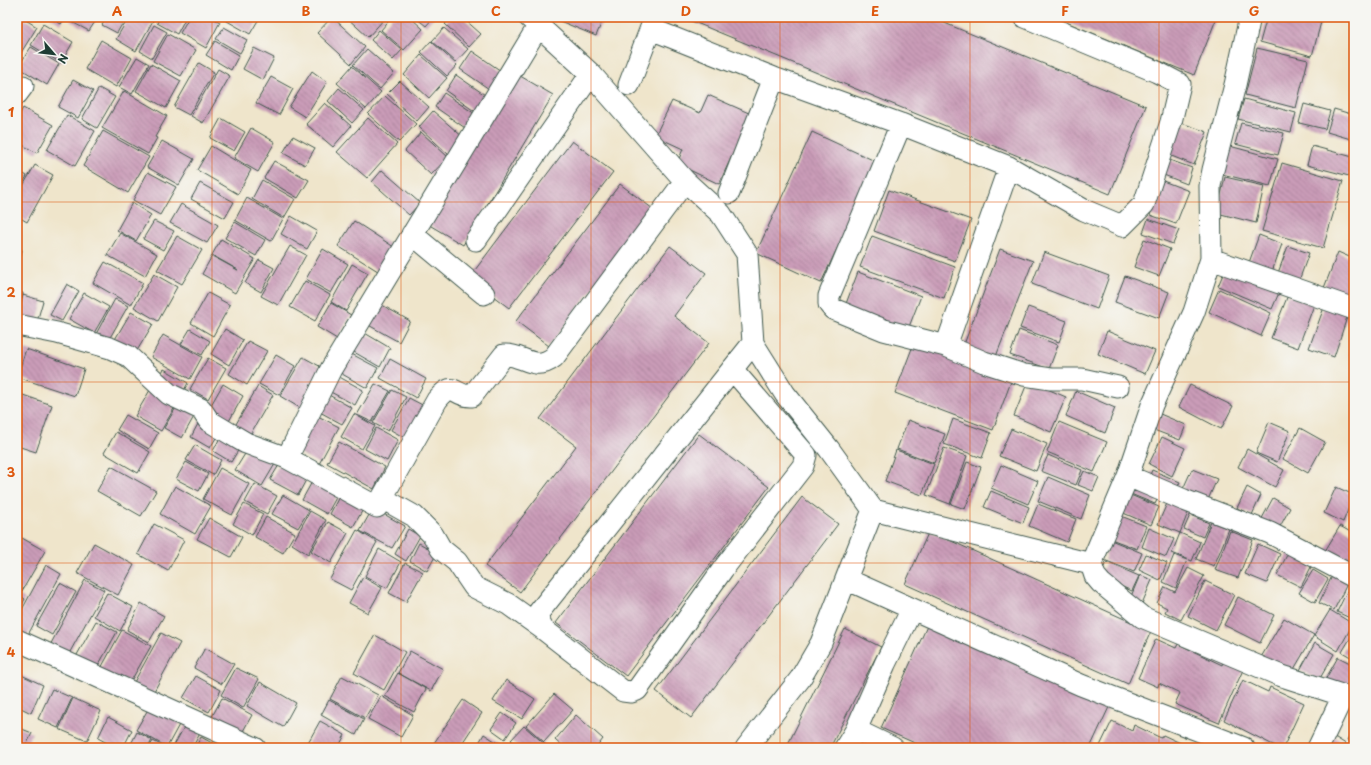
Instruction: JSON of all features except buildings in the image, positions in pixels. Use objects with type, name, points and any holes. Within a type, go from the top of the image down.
[{"type":"street","points":[[629,85],[653,23],[774,78],[901,124],[1009,168],[1084,210],[1122,226],[1144,204],[1170,122],[1180,84],[1157,72],[1025,17]]},
{"type":"street","points":[[1250,17],[1210,186],[1211,259],[1194,312],[1152,405],[1128,476],[1091,564],[1095,576],[1101,583],[1142,616],[1279,675],[1349,697],[1318,748]]},
{"type":"street","points":[[287,458],[331,369],[412,234],[534,21],[591,74],[685,181],[721,214],[747,254],[753,343],[785,394],[829,449],[872,510],[1091,564]]},
{"type":"street","points":[[476,240],[591,74]]},
{"type":"street","points":[[729,193],[774,78]]},
{"type":"street","points":[[901,124],[829,296],[829,304],[833,309],[884,330],[946,346],[984,362],[1024,375],[1051,379],[1082,379],[1118,387]]},
{"type":"street","points":[[946,346],[1009,168]]},
{"type":"street","points":[[17,324],[57,332],[102,345],[128,356],[169,394],[201,409],[209,421],[246,443],[287,458],[377,507],[437,400],[446,390],[449,389],[472,396],[504,355],[509,354],[532,363],[548,362],[554,357],[685,181]]},
{"type":"street","points":[[412,234],[484,294]]},
{"type":"street","points":[[1211,259],[1354,309]]},
{"type":"street","points":[[543,629],[538,620],[539,612],[753,343]]},
{"type":"street","points":[[382,498],[414,516],[433,536],[441,549],[457,562],[474,587],[508,604],[623,691],[631,692],[636,690],[723,570],[803,466],[806,455],[732,369]]},
{"type":"street","points":[[1128,476],[1184,500],[1270,533],[1354,577]]},
{"type":"street","points":[[746,748],[804,673],[821,643],[872,510]]},
{"type":"street","points":[[846,579],[1081,685],[1244,748]]},
{"type":"street","points":[[845,748],[856,730],[885,664],[912,610]]},
{"type":"street","points":[[17,640],[255,748]]},
{"type":"street","points":[[856,730],[893,748]]}]
